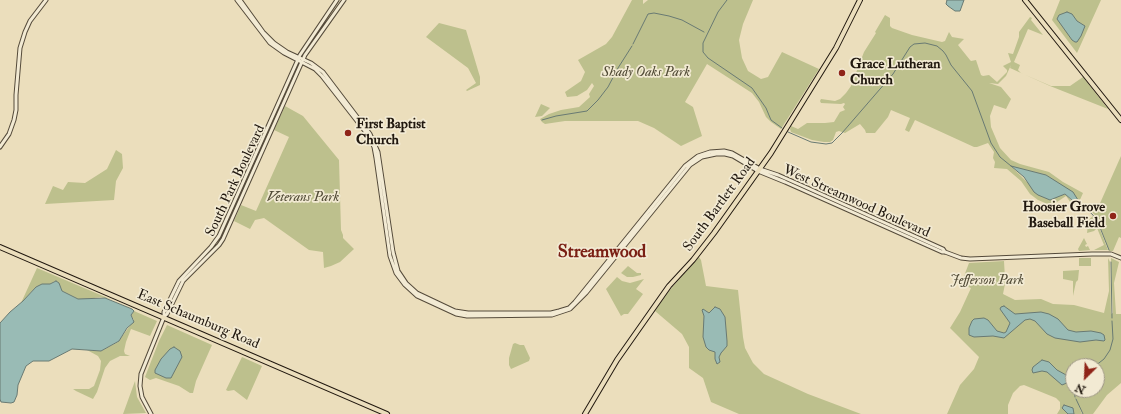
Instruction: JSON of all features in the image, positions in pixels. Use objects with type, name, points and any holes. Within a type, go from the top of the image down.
[{"type":"main road","name":"South Bartlett Road","points":[[585,414],[617,360],[669,286],[693,260],[759,170],[836,48],[860,0]]},
{"type":"main road","points":[[1025,0],[1121,120]]},
{"type":"main road","name":"East Schaumburg Road","points":[[0,247],[387,414]]},
{"type":"street","points":[[0,147],[9,134],[14,120],[16,110],[19,55],[25,32],[30,21],[46,0]]},
{"type":"street","name":"West Streamwood Boulevard","points":[[239,0],[263,32],[271,40],[298,59],[317,67],[326,75],[368,131],[379,154],[392,252],[395,264],[409,285],[419,294],[460,312],[553,312],[569,308],[685,166],[694,158],[710,152],[726,152],[741,157],[759,170],[773,173],[803,186],[961,258],[970,259],[1092,254],[1111,254],[1121,258]]},
{"type":"street","name":"South Park Boulevard","points":[[164,317],[164,312],[179,281],[211,247],[219,236],[298,59],[338,0]]},
{"type":"street","name":"South Park Boulevard","points":[[164,317],[167,314],[183,281],[219,245],[307,52],[344,0]]},
{"type":"street","points":[[151,414],[142,397],[140,386],[141,374],[164,317]]},
{"type":"green space","name":"Shady Oaks Park","points":[[632,0],[643,0],[643,4],[648,0],[753,0],[743,24],[739,40],[742,58],[748,71],[761,79],[768,77],[782,52],[819,69],[781,129],[766,117],[759,102],[752,93],[707,64],[685,102],[693,107],[702,136],[681,146],[654,128],[638,121],[565,121],[545,124],[542,122],[540,119],[549,114],[579,107],[590,97],[589,94],[594,86],[592,83],[587,90],[577,96],[567,97],[565,92],[581,81],[585,72],[578,60],[606,44],[612,37]]},
{"type":"green space","points":[[1060,0],[1101,0],[1077,53],[1052,20]]},
{"type":"green space","points":[[885,15],[890,18],[890,26],[892,28],[912,35],[942,42],[945,41],[949,32],[952,37],[964,39],[958,45],[971,61],[976,60],[981,75],[989,75],[997,82],[1007,72],[1003,66],[1011,62],[1008,53],[1013,54],[1019,37],[1019,32],[1030,17],[1032,18],[1031,20],[1043,35],[1028,29],[1014,62],[1020,65],[1018,70],[1021,73],[1010,68],[1011,65],[1006,76],[998,84],[989,83],[1001,87],[1011,99],[1006,109],[994,105],[990,116],[991,127],[1000,148],[1011,160],[1049,172],[1083,193],[1079,202],[1046,175],[1012,167],[1027,182],[1058,196],[1063,194],[1066,195],[1071,200],[1078,202],[1073,206],[1066,196],[1050,205],[1038,200],[1030,194],[1021,181],[1007,169],[994,168],[994,152],[988,143],[974,147],[915,120],[909,132],[905,130],[910,118],[891,110],[888,117],[875,133],[866,133],[860,124],[845,133],[839,131],[836,132],[833,140],[830,142],[824,142],[812,140],[791,132],[791,126],[798,129],[807,123],[834,122],[840,112],[845,110],[843,107],[845,104],[844,103],[821,103],[820,101],[821,99],[835,101],[840,99],[846,93],[851,86],[864,52]]},
{"type":"green space","points":[[439,23],[466,30],[480,77],[480,85],[467,91],[466,90],[476,83],[468,68],[426,37]]},
{"type":"green space","points":[[1024,74],[1051,86],[1070,86],[1083,77],[1108,109],[1050,86]]},
{"type":"green space","points":[[541,104],[550,108],[542,116],[535,117]]},
{"type":"green space","name":"Veterans Park","points":[[285,106],[303,116],[339,160],[341,230],[343,238],[354,249],[340,262],[324,268],[323,252],[309,250],[264,218],[255,220],[250,229],[234,221],[241,205],[256,211],[289,137],[274,130]]},
{"type":"green space","points":[[116,150],[122,154],[123,168],[116,181],[114,200],[45,204],[53,186],[63,190],[68,182],[85,183],[107,169]]},
{"type":"green space","points":[[1121,156],[1121,238],[1119,237],[1113,251],[1109,251],[1096,216],[1084,205],[1085,203],[1097,210]]},
{"type":"green space","points":[[1093,216],[1108,250],[1094,250],[1104,245],[1097,228],[1094,231],[1087,233],[1088,225],[1086,222]]},
{"type":"green space","points":[[1084,238],[1087,244],[1085,245],[1086,247],[1088,246],[1090,250],[1079,251],[1078,249]]},
{"type":"green space","points":[[699,257],[701,260],[706,286],[738,290],[745,348],[753,363],[764,374],[808,394],[861,414],[739,414],[711,402],[703,378],[689,368],[689,347],[682,334],[655,311],[669,291]]},
{"type":"green space","points":[[1079,258],[1091,258],[1091,266],[1079,266]]},
{"type":"green space","name":"Jefferson Park","points":[[1108,258],[1110,262],[1111,314],[1113,313],[1111,258],[1119,262],[1114,283],[1116,314],[1121,314],[1121,383],[1105,398],[1105,358],[1065,358],[1065,398],[1105,398],[1093,414],[1083,414],[1078,404],[1082,414],[1057,414],[1060,409],[1060,402],[1056,398],[1024,385],[1020,386],[1013,393],[1008,405],[1008,414],[947,414],[960,385],[974,369],[979,357],[950,328],[960,312],[971,288],[961,284],[969,263],[1004,261],[1005,279],[1015,279],[1009,284],[1005,284],[1003,294],[1015,300],[1041,299],[1053,304],[1074,305],[1104,313],[1109,291]]},
{"type":"green space","points":[[628,266],[637,273],[641,273],[641,275],[627,277],[621,273]]},
{"type":"green space","points":[[37,268],[110,299],[101,297],[78,299],[62,291],[59,283],[55,281],[50,284],[44,284],[36,287],[21,303]]},
{"type":"green space","points":[[1079,270],[1078,280],[1076,282],[1073,296],[1073,281],[1063,279],[1063,271]]},
{"type":"green space","points":[[617,277],[622,281],[630,283],[644,279],[636,289],[643,294],[628,314],[621,316],[606,289]]},
{"type":"green space","points":[[134,311],[157,321],[150,336],[131,329],[124,351],[125,354],[130,356],[120,356],[110,361],[105,368],[97,392],[93,399],[73,389],[89,389],[94,386],[100,370],[101,361],[98,356],[87,350],[101,351],[118,342],[134,320],[131,315]]},
{"type":"green space","points":[[167,325],[212,345],[196,381],[193,393],[190,393],[179,386],[156,378],[150,380],[145,377]]},
{"type":"green space","points":[[513,344],[524,345],[530,358],[529,361],[511,369],[509,365],[509,358]]},
{"type":"green space","points":[[242,357],[262,366],[247,400],[234,390],[226,390]]},
{"type":"green space","points":[[135,381],[137,397],[146,413],[123,414]]},
{"type":"water","points":[[947,0],[964,0],[960,11],[955,11],[948,6],[946,4]]},
{"type":"water","points":[[1067,12],[1072,14],[1077,21],[1085,26],[1077,42],[1072,40],[1057,19],[1059,15]]},
{"type":"water","points":[[1011,166],[1046,175],[1073,192],[1078,200],[1073,201],[1065,194],[1050,200],[1038,195],[1034,192],[1024,177]]},
{"type":"water","points":[[56,281],[59,283],[62,291],[78,299],[105,298],[132,309],[134,311],[131,315],[134,322],[127,328],[119,341],[101,351],[72,349],[49,361],[33,361],[26,366],[18,385],[17,395],[14,402],[1,402],[0,323],[36,287]]},
{"type":"water","points":[[1004,306],[1015,314],[1041,312],[1049,314],[1058,319],[1068,330],[1076,332],[1091,331],[1101,333],[1104,335],[1105,340],[1080,342],[1055,338],[1047,334],[1035,321],[1030,319],[1025,320],[1004,338],[993,336],[974,337],[969,335],[969,328],[972,321],[974,319],[984,318],[988,320],[997,331],[1004,333],[1006,332],[1010,323],[1000,309]]},
{"type":"water","points":[[715,307],[720,309],[725,317],[727,341],[727,346],[721,353],[719,357],[720,362],[717,364],[715,352],[706,347],[703,337],[704,316],[702,310],[703,309],[709,313]]},
{"type":"water","points":[[174,347],[180,351],[182,357],[171,378],[166,378],[155,373],[161,359],[170,349]]},
{"type":"water","points":[[1042,360],[1049,362],[1057,370],[1065,374],[1065,384],[1062,385],[1047,372],[1042,371],[1033,373],[1033,367]]},
{"type":"water","points":[[1064,405],[1073,408],[1074,414],[1068,414],[1062,408]]},
{"type":"waterway","points":[[727,0],[718,12],[703,43],[703,52],[708,58],[752,88],[766,108],[771,120],[782,128]]},
{"type":"waterway","points":[[633,44],[648,14],[654,13],[682,20],[704,32]]},
{"type":"waterway","points":[[788,132],[811,142],[826,144],[832,143],[893,74],[910,47],[914,44],[925,43],[937,46],[943,51],[951,65],[972,91],[991,143],[1000,157],[1011,166]]},
{"type":"waterway","points":[[542,120],[587,111],[608,87],[632,46]]},
{"type":"waterway","points":[[1082,205],[1093,215],[1099,225],[1109,250]]},
{"type":"waterway","points":[[1111,262],[1112,318]]},
{"type":"waterway","points":[[1105,358],[1110,350],[1113,339],[1112,321]]},
{"type":"waterway","points":[[1076,399],[1083,414]]},
{"type":"place","name":"Grace Lutheran Church","points":[[842,73]]},
{"type":"place","name":"First Baptist Church","points":[[348,133]]},
{"type":"place","name":"Hoosier Grove Baseball Field","points":[[1113,216]]},
{"type":"district","name":"Streamwood","points":[[602,253]]}]
